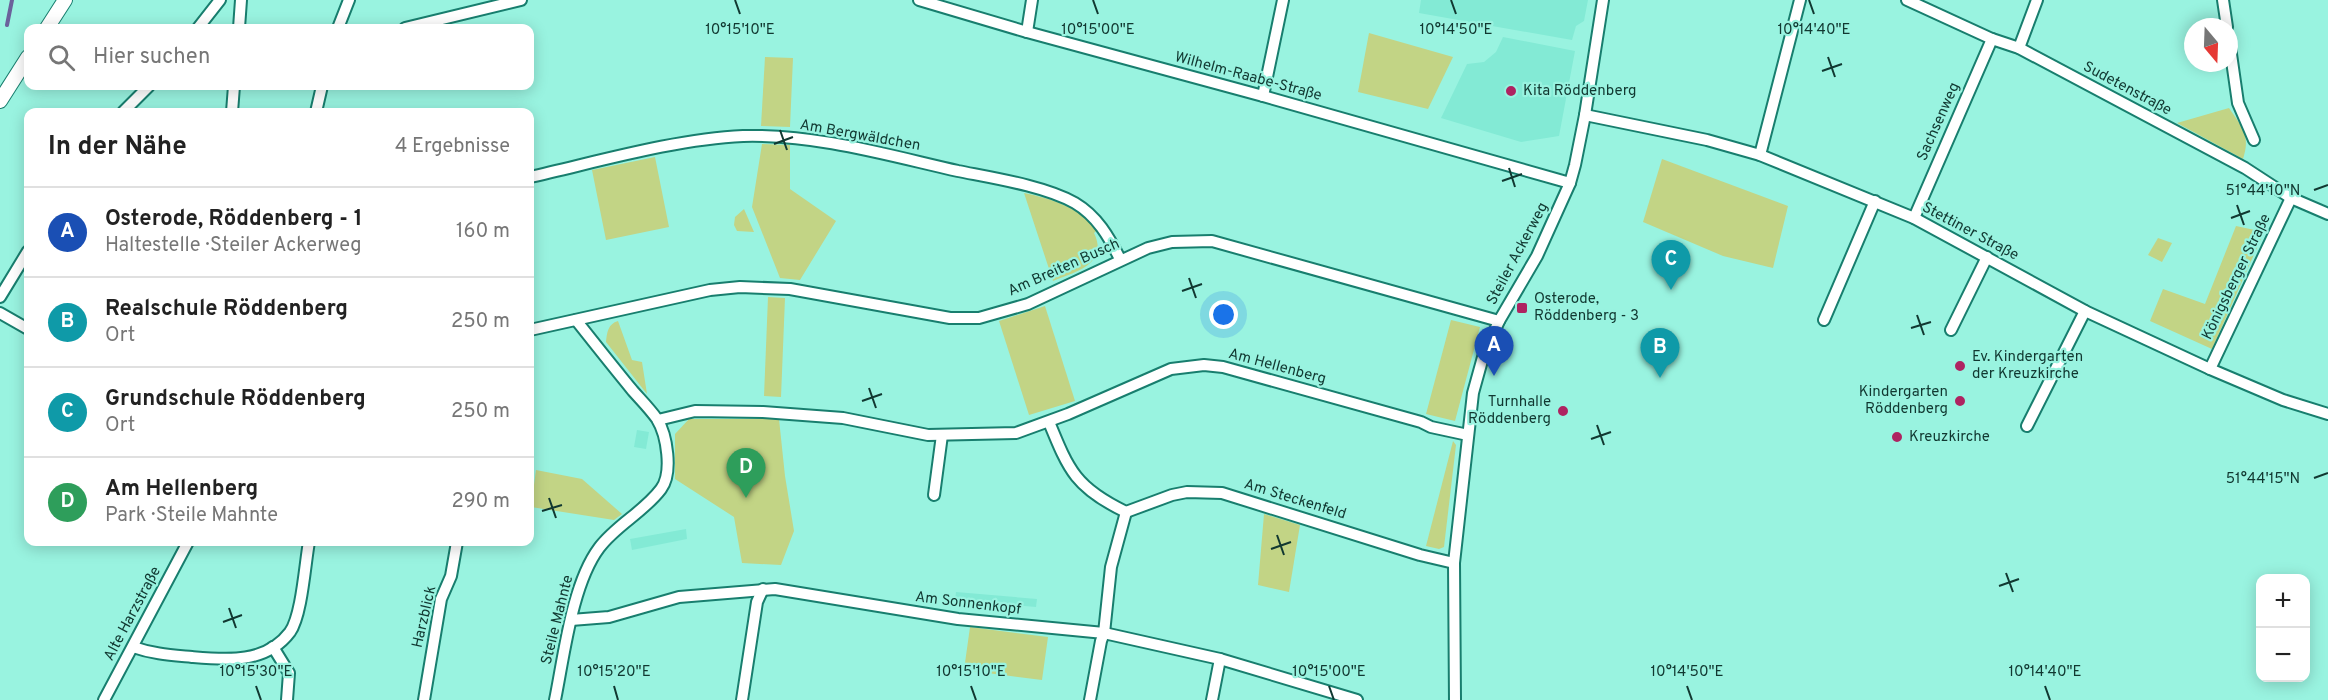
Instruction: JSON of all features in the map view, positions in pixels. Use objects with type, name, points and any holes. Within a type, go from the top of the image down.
[{"type":"street","points":[[50,24],[65,0]]},
{"type":"street","points":[[201,24],[220,0]]},
{"type":"street","points":[[238,24],[241,0]]},
{"type":"street","points":[[340,24],[349,0]]},
{"type":"street","points":[[422,24],[521,0]]},
{"type":"street","name":"Wilhelm-Raabe-Straße","points":[[919,0],[1570,183]]},
{"type":"street","points":[[1027,32],[1032,0]]},
{"type":"street","points":[[1263,96],[1283,0]]},
{"type":"street","name":"Steiler Ackerweg","points":[[1455,700],[1454,563],[1473,393],[1483,357],[1499,321],[1537,256],[1570,183],[1585,116],[1603,0]]},
{"type":"street","points":[[1760,155],[1800,0]]},
{"type":"street","name":"Sudetenstraße","points":[[1907,0],[1992,39],[2019,48],[2245,168],[2291,198],[2328,214]]},
{"type":"street","points":[[2019,48],[2037,0]]},
{"type":"street","points":[[2223,0],[2226,18]]},
{"type":"street","name":"Sachsenweg","points":[[1914,218],[1992,39]]},
{"type":"street","points":[[0,101],[24,63]]},
{"type":"street","points":[[2234,72],[2238,103],[2254,140]]},
{"type":"street","points":[[127,108],[145,90]]},
{"type":"street","points":[[232,108],[234,90]]},
{"type":"street","points":[[317,108],[321,90]]},
{"type":"street","name":"Stettiner Straße","points":[[1585,116],[1707,140],[1760,155],[1875,201],[1914,218],[2085,310],[2210,369],[2283,400],[2328,414]]},
{"type":"street","name":"Am Bergwäldchen","points":[[534,176],[693,142],[744,136],[807,139],[856,147],[1053,194],[1088,212],[1100,225],[1120,259]]},
{"type":"street","name":"Königsberger Straße","points":[[2210,369],[2291,198]]},
{"type":"street","points":[[1824,320],[1875,201]]},
{"type":"street","name":"Am Breiten Busch","points":[[534,329],[710,290],[740,287],[790,289],[950,318],[979,318],[1028,304],[1120,259],[1148,248],[1172,242],[1212,241],[1499,321]]},
{"type":"street","points":[[1951,330],[1987,256]]},
{"type":"street","points":[[0,297],[24,258]]},
{"type":"street","points":[[2027,426],[2085,310]]},
{"type":"street","points":[[0,313],[24,327]]},
{"type":"street","name":"Steile Mahnte","points":[[555,700],[571,620],[583,578],[598,548],[651,500],[663,486],[668,452],[658,420],[576,320]]},
{"type":"street","name":"Am Hellenberg","points":[[658,420],[695,411],[763,412],[843,418],[928,435],[1016,434],[1172,369],[1204,365],[1224,367],[1421,422],[1431,427],[1468,435]]},
{"type":"street","points":[[1049,422],[1071,471],[1098,496],[1126,512],[1111,567],[1104,633],[1090,700]]},
{"type":"street","points":[[934,495],[942,435]]},
{"type":"street","name":"Am Steckenfeld","points":[[1126,512],[1172,495],[1200,491],[1222,493],[1420,555],[1454,563]]},
{"type":"street","name":"Alte Harzstraße","points":[[104,700],[186,546]]},
{"type":"street","points":[[133,646],[152,654],[231,661],[252,657],[273,647],[291,631],[296,617],[308,546]]},
{"type":"street","name":"Harzblick","points":[[424,700],[441,599],[451,576],[456,546]]},
{"type":"street","points":[[742,700],[757,602],[763,589]]},
{"type":"street","name":"Am Sonnenkopf","points":[[571,620],[609,617],[679,597],[775,589],[957,619],[1104,633],[1220,659],[1357,700]]},
{"type":"street","points":[[273,647],[289,674],[288,700]]},
{"type":"street","points":[[1212,700],[1220,659]]},
{"type":"street","points":[[1316,700],[1320,689]]},
{"type":"shaded area","points":[[1421,0],[1588,0],[1584,21],[1576,26],[1572,40],[1419,13]]},
{"type":"shaded area","points":[[1369,33],[1453,57],[1428,109],[1358,92]]},
{"type":"shaded area","name":"Kita Röddenberg","points":[[1503,37],[1575,51],[1559,136],[1521,142],[1441,118],[1467,64],[1484,62],[1496,52]]},
{"type":"shaded area","points":[[765,57],[793,58],[790,127],[761,126]]},
{"type":"shaded area","points":[[2229,108],[2246,138],[2243,159],[2177,123]]},
{"type":"shaded area","points":[[762,144],[790,145],[790,189],[836,221],[800,280],[780,278],[752,207]]},
{"type":"shaded area","points":[[655,157],[669,227],[606,240],[592,170]]},
{"type":"shaded area","points":[[1662,159],[1788,206],[1773,268],[1723,256],[1643,222]]},
{"type":"shaded area","points":[[1024,193],[1064,205],[1091,222],[1097,230],[1094,233],[1097,252],[1087,265],[1053,281]]},
{"type":"shaded area","points":[[744,209],[754,232],[737,231],[734,225],[735,217]]},
{"type":"shaded area","points":[[2236,226],[2264,232],[2212,349],[2150,321],[2163,289],[2205,304]]},
{"type":"shaded area","points":[[2158,238],[2172,243],[2162,262],[2148,255]]},
{"type":"shaded area","points":[[768,297],[785,298],[781,397],[764,396]]},
{"type":"shaded area","points":[[1045,306],[1075,401],[1029,415],[999,321]]},
{"type":"shaded area","points":[[1451,320],[1480,327],[1455,421],[1426,414]]},
{"type":"shaded area","points":[[618,321],[632,360],[642,362],[647,394],[606,342],[610,326]]},
{"type":"shaded area","points":[[689,419],[779,419],[794,531],[781,565],[742,563],[734,517],[675,479],[675,434]]},
{"type":"shaded area","points":[[637,430],[649,432],[646,449],[634,447]]},
{"type":"shaded area","points":[[1453,441],[1456,445],[1444,547],[1439,549],[1426,546]]},
{"type":"shaded area","points":[[536,470],[582,479],[622,514],[614,520],[534,507]]},
{"type":"shaded area","points":[[1264,514],[1300,525],[1289,592],[1258,585]]},
{"type":"shaded area","points":[[686,529],[687,539],[632,550],[630,539]]},
{"type":"shaded area","points":[[956,592],[1037,599],[1036,607],[955,600]]},
{"type":"shaded area","points":[[970,627],[1048,637],[1042,680],[964,670]]},
{"type":"waterway","points":[[7,25],[12,0]]},
{"type":"place","name":"Kita Röddenberg","points":[[1511,91]]},
{"type":"place","name":"Grundschule Röddenberg","points":[[1671,290]]},
{"type":"place","name":"Osterode, Röddenberg - 3","points":[[1522,308]]},
{"type":"place","name":"Ev. Kindergarten der Kreuzkirche","points":[[1960,366]]},
{"type":"place","name":"Osterode, Röddenberg - 1","points":[[1494,376]]},
{"type":"place","name":"Realschule Röddenberg","points":[[1660,378]]},
{"type":"place","name":"Kindergarten Röddenberg","points":[[1960,401]]},
{"type":"place","name":"Turnhalle Röddenberg","points":[[1563,411]]},
{"type":"place","name":"Kreuzkirche","points":[[1897,437]]},
{"type":"place","name":"Am Hellenberg","points":[[746,498]]}]
